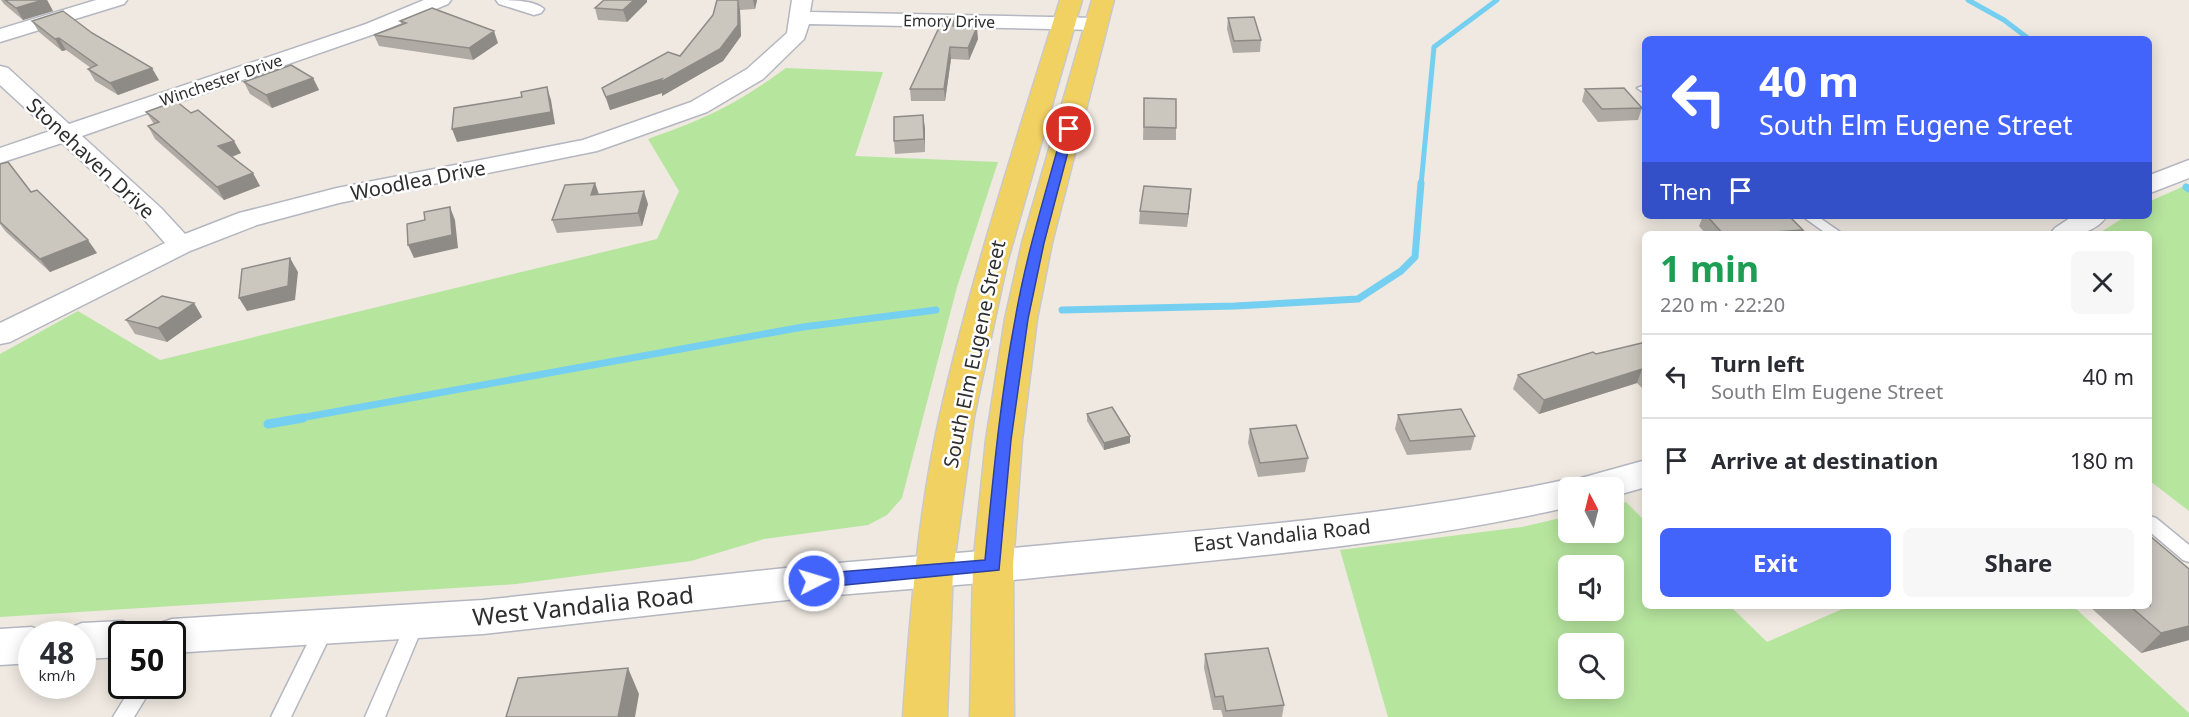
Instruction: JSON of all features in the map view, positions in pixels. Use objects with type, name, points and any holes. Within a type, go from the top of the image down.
[{"type":"main road","name":"South Elm Eugene Street","points":[[925,717],[933,571],[957,417],[992,263],[1077,16],[1103,0]]},
{"type":"main road","name":"South Elm Eugene Street","points":[[992,717],[993,566],[1004,440],[1021,319],[1038,243],[1077,16]]},
{"type":"street","points":[[0,36],[117,0]]},
{"type":"street","name":"Winchester Drive","points":[[0,156],[373,28],[441,0]]},
{"type":"street","points":[[506,0],[534,9]]},
{"type":"street","name":"Emory Drive","points":[[802,9],[1077,16]]},
{"type":"street","name":"Woodlea Drive","points":[[0,335],[181,244],[248,219],[337,196],[589,146],[651,126],[699,107],[755,74],[797,35],[802,9]]},
{"type":"street","name":"Stonehaven Drive","points":[[0,73],[152,213],[181,244]]},
{"type":"street","points":[[2152,184],[2189,168]]},
{"type":"street","points":[[2070,231],[2088,219]]},
{"type":"street","points":[[1624,479],[1642,474]]},
{"type":"street","name":"East Vandalia Road","points":[[993,566],[1189,544],[1346,530],[1488,511],[1558,495]]},
{"type":"street","name":"West Vandalia Road","points":[[186,636],[483,616],[993,566]]},
{"type":"street","points":[[0,646],[18,645]]},
{"type":"lane","points":[[1813,219],[1831,231]]},
{"type":"lane","points":[[2152,525],[2189,555]]},
{"type":"lane","points":[[375,717],[416,621]]},
{"type":"lane","points":[[281,717],[326,626]]},
{"type":"lane","points":[[123,717],[135,699]]},
{"type":"green space","points":[[786,68],[883,72],[855,156],[998,162],[957,287],[902,498],[887,515],[868,525],[764,539],[691,561],[516,584],[0,617],[0,354],[78,311],[160,360],[657,239],[679,191],[648,139],[720,110]]},
{"type":"green space","points":[[2189,184],[2189,511],[2152,483],[2152,231],[2103,231],[2121,219],[2152,219],[2152,200]]},
{"type":"green space","points":[[1624,502],[1626,502],[1642,518],[1642,609],[1733,609],[1767,642],[1842,609],[2076,609],[2189,713],[2189,717],[1388,717],[1340,550],[1522,527],[1558,519],[1558,543],[1624,543]]},
{"type":"building","points":[[5,0],[43,0],[16,8]]},
{"type":"building","points":[[604,0],[634,0],[623,10],[595,8]]},
{"type":"building","points":[[717,0],[738,0],[738,25],[720,49],[659,83],[662,79],[606,97],[602,88],[668,52],[680,56],[713,15]]},
{"type":"building","points":[[432,8],[494,31],[469,48],[374,35],[406,23],[400,21]]},
{"type":"building","points":[[63,11],[92,33],[152,68],[110,83],[88,69],[97,65],[59,38],[55,39],[32,21]]},
{"type":"building","points":[[944,17],[954,18],[953,26],[977,27],[968,48],[950,47],[944,89],[910,89]]},
{"type":"building","points":[[1254,17],[1261,40],[1234,41],[1228,18]]},
{"type":"building","points":[[291,65],[313,78],[266,95],[244,82]]},
{"type":"building","points":[[547,87],[551,112],[452,129],[454,108],[522,97],[521,92]]},
{"type":"building","points":[[1624,88],[1642,108],[1602,109],[1585,89]]},
{"type":"building","points":[[1144,98],[1176,99],[1176,128],[1144,127]]},
{"type":"building","points":[[176,101],[191,113],[198,110],[234,141],[218,146],[253,173],[217,187],[148,126],[159,122],[146,112]]},
{"type":"building","points":[[923,115],[924,139],[894,141],[894,117]]},
{"type":"building","points":[[8,162],[31,192],[37,190],[88,240],[40,259],[0,222],[0,164]]},
{"type":"building","points":[[595,183],[591,195],[644,191],[638,213],[552,220],[565,185]]},
{"type":"building","points":[[1144,186],[1191,189],[1188,214],[1140,211]]},
{"type":"building","points":[[450,207],[452,235],[408,245],[407,224],[425,220],[424,212]]},
{"type":"building","points":[[1710,219],[1792,219],[1803,230],[1788,231],[1720,231]]},
{"type":"building","points":[[290,258],[288,286],[239,298],[242,269]]},
{"type":"building","points":[[162,296],[194,303],[158,328],[126,320]]},
{"type":"building","points":[[1642,343],[1642,369],[1544,400],[1518,375],[1593,352],[1596,354]]},
{"type":"building","points":[[1112,407],[1130,436],[1104,443],[1087,414]]},
{"type":"building","points":[[1461,409],[1475,436],[1410,441],[1398,415]]},
{"type":"building","points":[[1296,425],[1308,458],[1260,463],[1250,429]]},
{"type":"building","points":[[2152,538],[2189,569],[2189,626],[2161,633],[2133,609],[2152,609]]},
{"type":"building","points":[[1268,648],[1284,705],[1226,711],[1223,696],[1215,697],[1205,654]]},
{"type":"building","points":[[628,668],[618,717],[506,717],[518,678]]},
{"type":"waterway","points":[[1421,185],[1434,47],[1497,0]]},
{"type":"waterway","points":[[1968,0],[2004,20],[2025,36]]},
{"type":"waterway","points":[[1062,310],[1235,306],[1358,299],[1401,271],[1415,257],[1421,183]]},
{"type":"waterway","points":[[295,419],[803,327],[936,310]]},
{"type":"waterway","points":[[268,424],[303,418]]},
{"type":"route","points":[[814,581],[993,566],[1004,440],[1021,319],[1038,243],[1069,129]]}]
